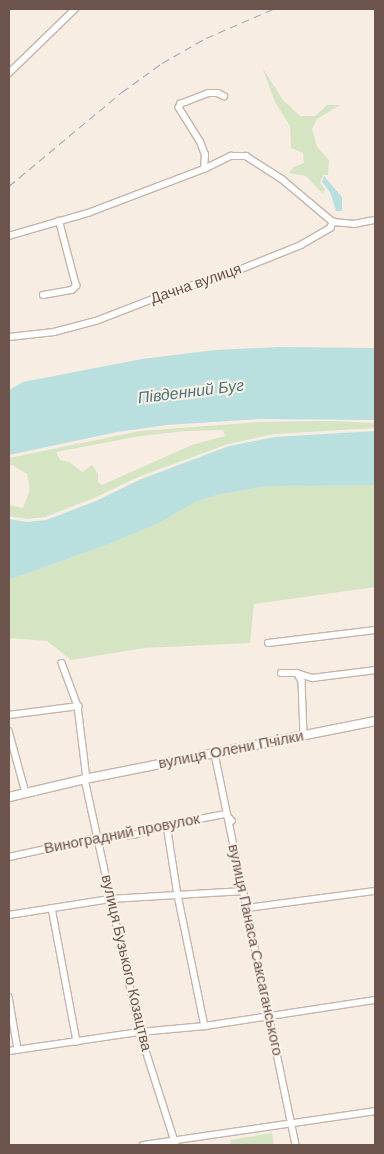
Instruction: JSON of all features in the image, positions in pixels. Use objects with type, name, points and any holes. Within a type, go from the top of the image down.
[{"type":"street","points":[[9,73],[75,9]]},
{"type":"street","points":[[204,169],[205,155],[200,142],[179,108],[180,104],[208,93],[218,93],[224,96]]},
{"type":"street","points":[[9,236],[88,213],[204,169],[230,156],[246,156],[282,179],[333,222],[354,224],[375,220]]},
{"type":"street","points":[[43,295],[72,290],[76,286],[59,221]]},
{"type":"street","name":"Дачна вулиця","points":[[9,336],[63,330],[96,321],[176,290],[219,278],[301,245],[330,228],[333,222]]},
{"type":"street","points":[[268,642],[375,630]]},
{"type":"street","points":[[62,663],[78,706],[86,779]]},
{"type":"street","points":[[281,673],[297,673],[312,678],[375,670]]},
{"type":"street","points":[[297,673],[302,681],[304,735]]},
{"type":"street","points":[[9,715],[78,706]]},
{"type":"street","name":"вулиця Олени Пчілки","points":[[9,797],[86,779],[375,721]]},
{"type":"street","points":[[9,731],[26,793]]},
{"type":"street","name":"вулиця Панаса Саксаганського","points":[[214,754],[296,1145]]},
{"type":"street","name":"вулиця Бузького Козацтва","points":[[86,779],[96,838],[140,1032],[175,1143]]},
{"type":"street","points":[[226,814],[232,821]]},
{"type":"street","name":"Виноградний провулок","points":[[9,857],[96,838],[134,835],[167,825],[226,814]]},
{"type":"street","points":[[167,825],[178,895],[205,1026]]},
{"type":"street","points":[[9,915],[110,899],[244,891]]},
{"type":"street","points":[[247,908],[375,891]]},
{"type":"street","points":[[52,908],[76,1042]]},
{"type":"street","points":[[9,997],[18,1049]]},
{"type":"street","points":[[9,1051],[140,1032],[270,1017],[375,1000]]},
{"type":"street","points":[[143,1145],[175,1143],[291,1122],[375,1111]]},
{"type":"green space","points":[[262,67],[283,100],[300,116],[315,116],[327,105],[340,105],[317,119],[312,129],[317,147],[329,160],[328,175],[323,175],[320,183],[325,189],[323,194],[306,176],[289,173],[294,167],[304,163],[303,153],[291,148],[290,126],[275,102]]},
{"type":"green space","points":[[331,421],[375,423],[375,428],[274,434],[228,444],[138,477],[94,498],[45,517],[27,519],[9,516],[9,505],[23,508],[30,490],[27,474],[9,465],[9,458],[140,431],[259,422]],"holes":[[[223,430],[225,436],[192,445],[102,485],[98,482],[98,474],[92,465],[82,472],[69,462],[60,460],[56,452],[140,436],[186,431]]]},
{"type":"green space","points":[[375,485],[375,587],[254,604],[250,643],[144,648],[71,660],[47,641],[9,638],[9,580],[109,544],[157,524],[196,502],[217,495],[267,486]]},
{"type":"green space","points":[[272,1133],[274,1145],[231,1145],[230,1140]]},
{"type":"water","points":[[324,176],[342,197],[342,211],[336,211],[330,192],[322,182]]},
{"type":"water","name":"Південний Буг","points":[[278,347],[375,348],[375,420],[258,419],[167,425],[117,432],[9,455],[9,390],[23,382],[142,359],[215,350]]},
{"type":"water","points":[[375,431],[375,485],[267,486],[217,495],[196,502],[157,524],[109,544],[9,580],[9,519],[27,522],[46,520],[96,501],[139,480],[229,446],[275,437]]},
{"type":"railway","points":[[9,186],[122,92],[162,63],[206,38],[273,9]]}]
